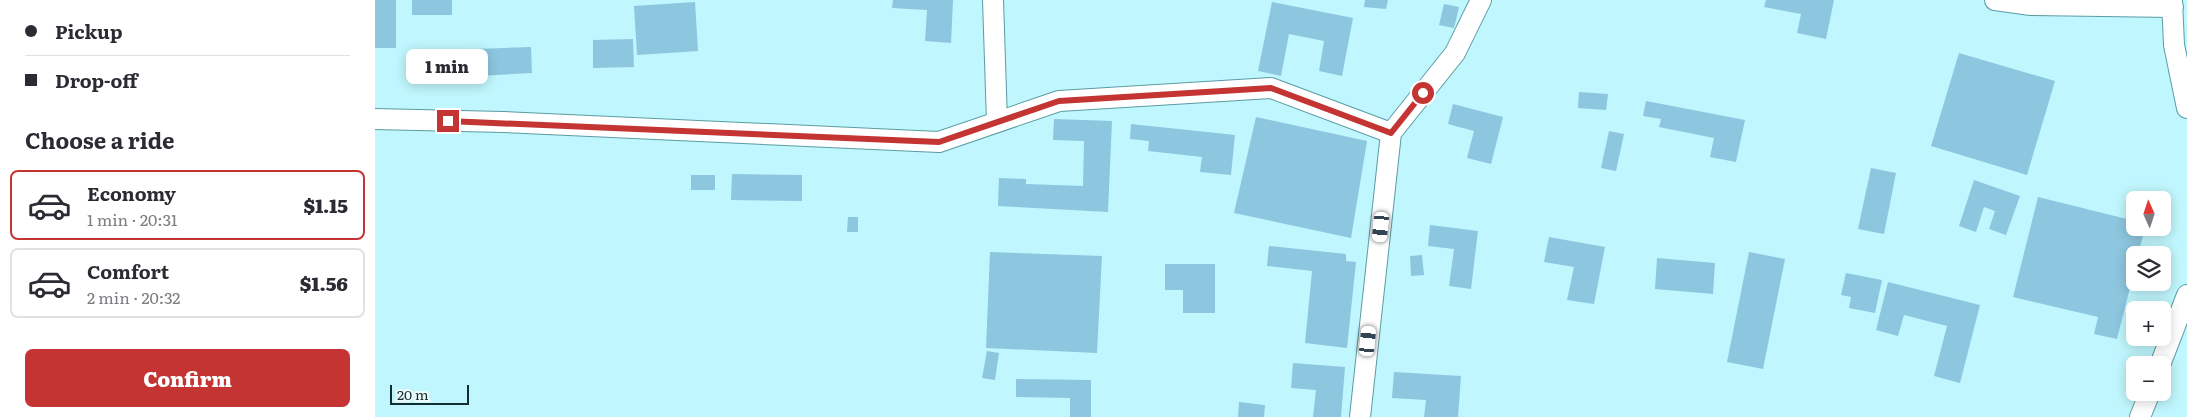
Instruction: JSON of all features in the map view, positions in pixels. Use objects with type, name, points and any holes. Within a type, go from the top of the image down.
[{"type":"street","points":[[993,0],[997,122]]},
{"type":"street","points":[[1360,417],[1391,133],[1455,54],[1481,0]]},
{"type":"street","points":[[1995,0],[2031,5],[2172,3],[2174,45],[2187,108]]},
{"type":"street","points":[[375,119],[503,122],[939,142],[1059,101],[1271,88],[1391,133]]},
{"type":"street","points":[[2164,356],[2187,295]]},
{"type":"street","points":[[2140,417],[2146,401]]},
{"type":"building","points":[[375,0],[396,0],[396,48],[375,48]]},
{"type":"building","points":[[412,0],[452,0],[452,15],[412,15]]},
{"type":"building","points":[[893,0],[953,0],[951,43],[925,41],[927,10],[892,8]]},
{"type":"building","points":[[1365,0],[1388,0],[1386,9],[1364,7]]},
{"type":"building","points":[[1766,0],[1834,0],[1826,39],[1797,33],[1801,14],[1764,7]]},
{"type":"building","points":[[695,2],[698,51],[637,55],[634,6]]},
{"type":"building","points":[[1272,2],[1353,18],[1342,76],[1319,71],[1324,41],[1289,34],[1281,76],[1258,71]]},
{"type":"building","points":[[1444,4],[1459,7],[1454,28],[1439,25]]},
{"type":"building","points":[[633,39],[634,67],[593,68],[593,40]]},
{"type":"building","points":[[531,47],[532,73],[479,76],[477,49]]},
{"type":"building","points":[[1959,53],[2055,81],[2027,175],[1931,146]]},
{"type":"building","points":[[1579,92],[1608,94],[1606,110],[1578,108]]},
{"type":"building","points":[[1646,101],[1745,120],[1736,162],[1710,157],[1714,138],[1659,127],[1661,119],[1643,116]]},
{"type":"building","points":[[1453,104],[1503,117],[1491,164],[1467,158],[1474,131],[1448,124]]},
{"type":"building","points":[[1256,117],[1367,141],[1351,238],[1234,213]]},
{"type":"building","points":[[1054,119],[1112,121],[1108,212],[998,206],[999,178],[1026,179],[1026,184],[1083,186],[1084,141],[1053,140]]},
{"type":"building","points":[[1131,124],[1235,135],[1231,175],[1200,172],[1202,157],[1148,151],[1149,141],[1130,139]]},
{"type":"building","points":[[1609,131],[1624,134],[1616,171],[1601,168]]},
{"type":"building","points":[[1871,168],[1896,173],[1884,234],[1858,229]]},
{"type":"building","points":[[732,174],[802,175],[802,201],[731,200]]},
{"type":"building","points":[[691,175],[715,175],[715,190],[691,190]]},
{"type":"building","points":[[1974,180],[2020,196],[2006,235],[1989,229],[1995,211],[1984,207],[1976,232],[1959,226]]},
{"type":"building","points":[[2038,197],[2126,219],[2126,236],[2143,236],[2140,246],[2126,246],[2126,291],[2129,291],[2117,339],[2094,334],[2098,317],[2013,297]]},
{"type":"building","points":[[848,217],[858,217],[858,232],[847,232]]},
{"type":"building","points":[[1430,225],[1478,231],[1471,289],[1449,286],[1454,249],[1428,246]]},
{"type":"building","points":[[1549,237],[1605,247],[1594,304],[1567,300],[1574,267],[1544,262]]},
{"type":"building","points":[[1269,246],[1346,254],[1346,261],[1356,262],[1347,348],[1305,343],[1312,271],[1267,266]]},
{"type":"building","points":[[990,252],[1102,256],[1097,353],[986,348]]},
{"type":"building","points":[[1749,252],[1785,259],[1763,369],[1727,362]]},
{"type":"building","points":[[1422,255],[1424,275],[1411,276],[1410,256]]},
{"type":"building","points":[[1657,258],[1715,263],[1713,294],[1655,289]]},
{"type":"building","points":[[1165,264],[1215,264],[1215,313],[1183,313],[1183,290],[1165,290]]},
{"type":"building","points":[[1846,273],[1882,280],[1875,313],[1849,308],[1851,297],[1841,295]]},
{"type":"building","points":[[1888,282],[1980,305],[1960,383],[1934,376],[1947,326],[1904,315],[1898,336],[1876,330]]},
{"type":"building","points":[[987,351],[999,353],[995,380],[982,378]]},
{"type":"building","points":[[1293,363],[1345,367],[1341,417],[1313,417],[1316,390],[1291,388]]},
{"type":"building","points":[[1394,372],[1461,376],[1458,417],[1424,417],[1426,400],[1392,398]]},
{"type":"building","points":[[1016,379],[1091,380],[1091,417],[1070,417],[1070,398],[1016,397]]},
{"type":"building","points":[[1239,402],[1265,405],[1264,417],[1238,417]]},
{"type":"route","points":[[448,121],[939,142],[1059,101],[1271,88],[1391,133],[1423,93]]}]
